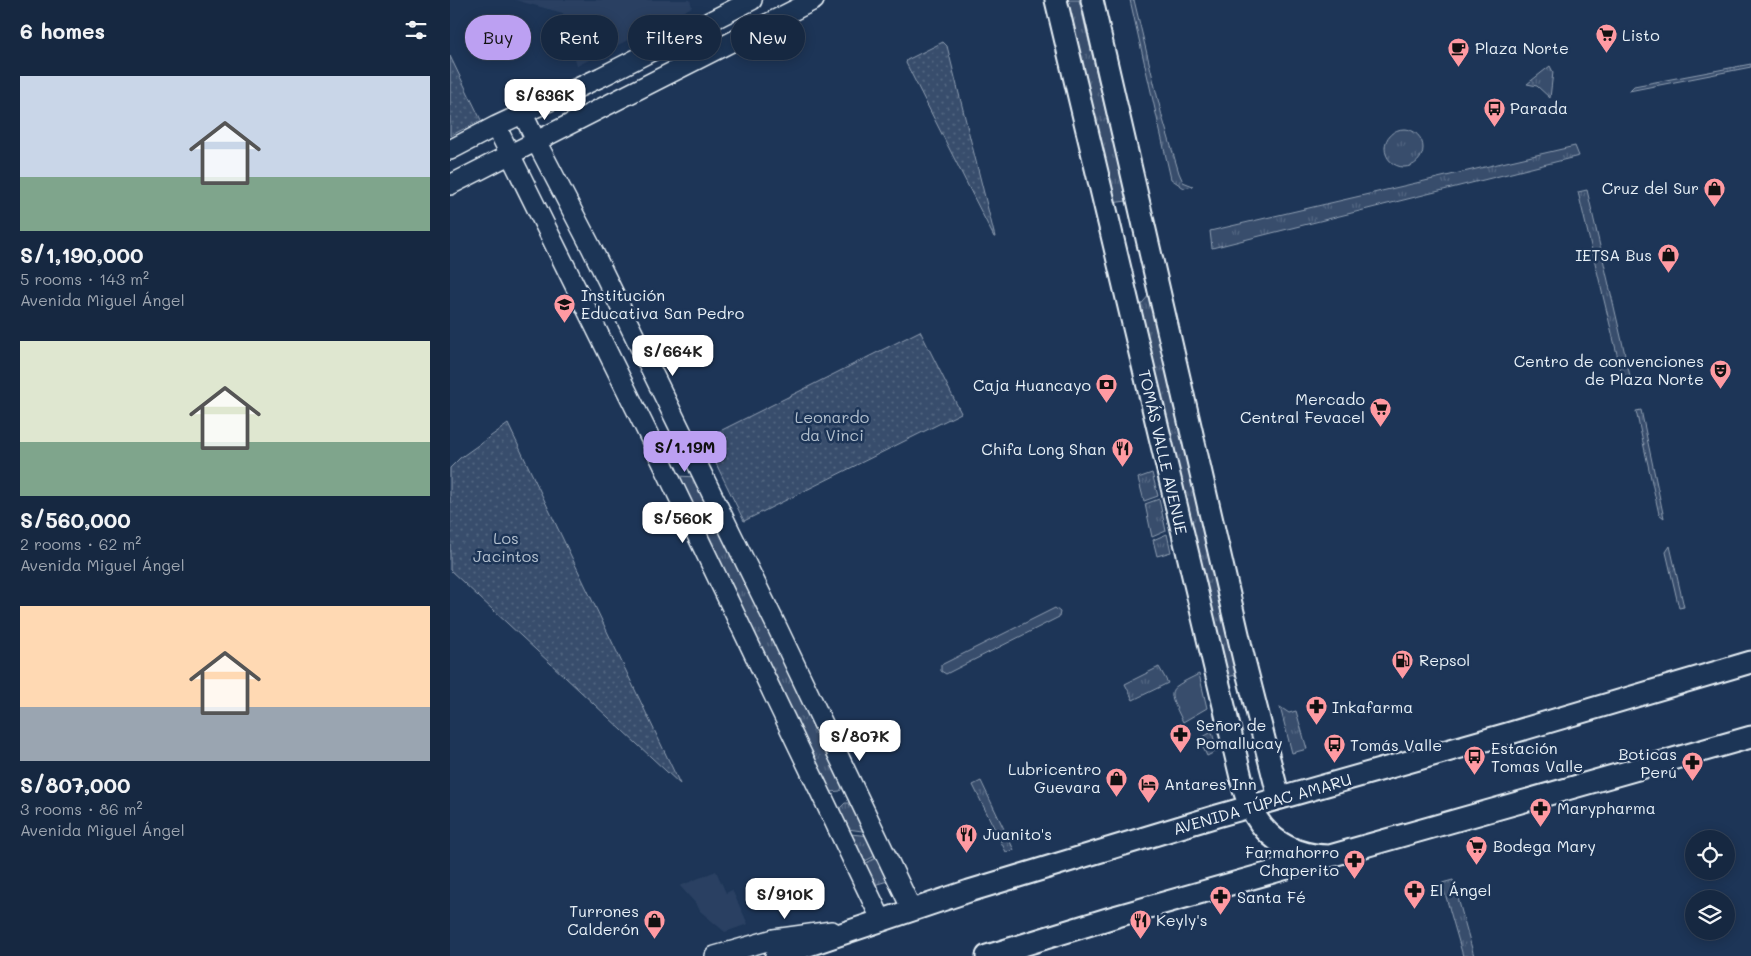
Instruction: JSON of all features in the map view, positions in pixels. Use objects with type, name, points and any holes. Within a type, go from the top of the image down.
[{"type":"main road","name":"TOMÁS VALLE AVENUE","points":[[1056,0],[1244,790],[1261,826],[1280,843],[1300,852],[1328,856]]},
{"type":"main road","name":"TOMÁS VALLE AVENUE","points":[[1092,0],[1278,798]]},
{"type":"main road","name":"AVENIDA TÚPAC AMARU","points":[[776,956],[969,891],[1250,806],[1508,734],[1751,662]]},
{"type":"main road","points":[[1218,682],[1226,687],[1235,688],[1243,683],[1248,675]]},
{"type":"main road","points":[[991,955],[1114,917],[1751,738]]},
{"type":"street","points":[[721,16],[752,0]]},
{"type":"street","points":[[450,185],[814,0]]},
{"type":"street","points":[[450,150],[634,60]]},
{"type":"street","points":[[639,60],[651,82]]},
{"type":"street","points":[[601,77],[613,102]]},
{"type":"street","points":[[523,114],[591,247],[691,451],[912,910]]},
{"type":"street","points":[[496,126],[664,465],[873,924],[774,939],[715,956]]},
{"type":"street","points":[[664,465],[691,451]]},
{"type":"shaded area","points":[[515,0],[690,0],[692,7],[676,15],[628,15],[628,40],[618,45],[618,15],[564,15],[563,13]]},
{"type":"shaded area","points":[[575,60],[589,60],[577,66]]},
{"type":"shaded area","points":[[716,871],[726,893],[732,890],[748,924],[725,932],[700,911],[680,886]]},
{"type":"green space","points":[[1064,0],[1079,0],[1127,201],[1111,203]]},
{"type":"green space","points":[[1130,0],[1134,0],[1162,116],[1179,173],[1183,182],[1193,186],[1184,188],[1171,179]]},
{"type":"green space","points":[[943,42],[947,46],[995,237],[906,63],[907,60]]},
{"type":"green space","points":[[450,56],[481,120],[450,136]]},
{"type":"green space","points":[[1751,64],[1751,67],[1629,91],[1634,86]]},
{"type":"green space","points":[[1550,66],[1553,72],[1550,98],[1537,86],[1527,84]]},
{"type":"green space","points":[[1404,129],[1411,130],[1417,135],[1422,141],[1422,155],[1417,161],[1411,166],[1404,167],[1397,166],[1391,161],[1386,155],[1385,148],[1386,141],[1391,135],[1397,130]]},
{"type":"green space","points":[[1575,146],[1579,156],[1212,248],[1210,231]]},
{"type":"green space","points":[[1587,190],[1630,376],[1623,379],[1578,192]]},
{"type":"green space","points":[[1150,294],[1238,666],[1236,675],[1227,677],[1137,309]]},
{"type":"green space","name":"Leonardo da Vinci","points":[[920,331],[961,413],[744,521],[704,439]]},
{"type":"green space","points":[[1641,410],[1664,518],[1659,514],[1636,411]]},
{"type":"green space","name":"Los Jacintos","points":[[508,424],[680,784],[450,570],[450,468],[460,458]]},
{"type":"green space","points":[[1152,473],[1158,496],[1144,501],[1138,478]]},
{"type":"green space","points":[[677,476],[697,477],[845,783],[840,791],[830,792]]},
{"type":"green space","points":[[1159,499],[1166,531],[1152,537],[1145,504]]},
{"type":"green space","points":[[1167,534],[1171,552],[1157,556],[1153,540]]},
{"type":"green space","points":[[1670,546],[1684,607],[1679,608],[1666,552]]},
{"type":"green space","points":[[1055,608],[1060,612],[1059,617],[946,674],[941,671],[941,665]]},
{"type":"green space","points":[[1159,667],[1168,683],[1133,700],[1125,684]]},
{"type":"green space","points":[[1199,674],[1207,708],[1183,722],[1174,703],[1172,692],[1180,684]]},
{"type":"green space","points":[[1280,707],[1289,713],[1296,711],[1307,749],[1292,753]]},
{"type":"green space","points":[[1212,732],[1217,751],[1207,756],[1199,739]]},
{"type":"green space","points":[[981,781],[1014,850],[1006,852],[973,785]]},
{"type":"green space","points":[[845,803],[852,803],[869,832],[848,829],[840,812],[840,808]]},
{"type":"green space","points":[[850,834],[871,836],[879,854],[863,862]]},
{"type":"green space","points":[[880,856],[891,880],[874,885],[864,864]]},
{"type":"green space","points":[[1453,880],[1474,956],[1463,956],[1442,883]]},
{"type":"place","name":"Listo","points":[[1606,54]]},
{"type":"place","name":"Plaza Norte","points":[[1459,67]]},
{"type":"place","name":"Parada","points":[[1494,127]]},
{"type":"place","name":"Cruz del Sur","points":[[1715,207]]},
{"type":"place","name":"IETSA Bus","points":[[1668,274]]},
{"type":"place","name":"Institución Educativa San Pedro","points":[[565,323]]},
{"type":"place","name":"Centro de convenciones de Plaza Norte","points":[[1720,389]]},
{"type":"place","name":"Caja Huancayo","points":[[1107,404]]},
{"type":"place","name":"Mercado Central Fevacel","points":[[1381,427]]},
{"type":"place","name":"Chifa Long Shan","points":[[1122,468]]},
{"type":"place","name":"Repsol","points":[[1403,679]]},
{"type":"place","name":"Inkafarma","points":[[1316,726]]},
{"type":"place","name":"Señor de Pomallucay","points":[[1180,753]]},
{"type":"place","name":"Tomás Valle","points":[[1334,764]]},
{"type":"place","name":"Estación Tomas Valle","points":[[1475,776]]},
{"type":"place","name":"Boticas Perú","points":[[1693,782]]},
{"type":"place","name":"Lubricentro Guevara","points":[[1117,797]]},
{"type":"place","name":"Antares Inn","points":[[1148,803]]},
{"type":"place","name":"Marypharma","points":[[1541,827]]},
{"type":"place","name":"Juanito's","points":[[967,853]]},
{"type":"place","name":"Bodega Mary","points":[[1477,865]]},
{"type":"place","name":"Farmahorro Chaperito","points":[[1355,880]]},
{"type":"place","name":"El Ángel","points":[[1414,909]]},
{"type":"place","name":"Santa Fé","points":[[1221,916]]},
{"type":"place","name":"Turrones Calderón","points":[[655,939]]},
{"type":"place","name":"Keyly's","points":[[1140,939]]}]
